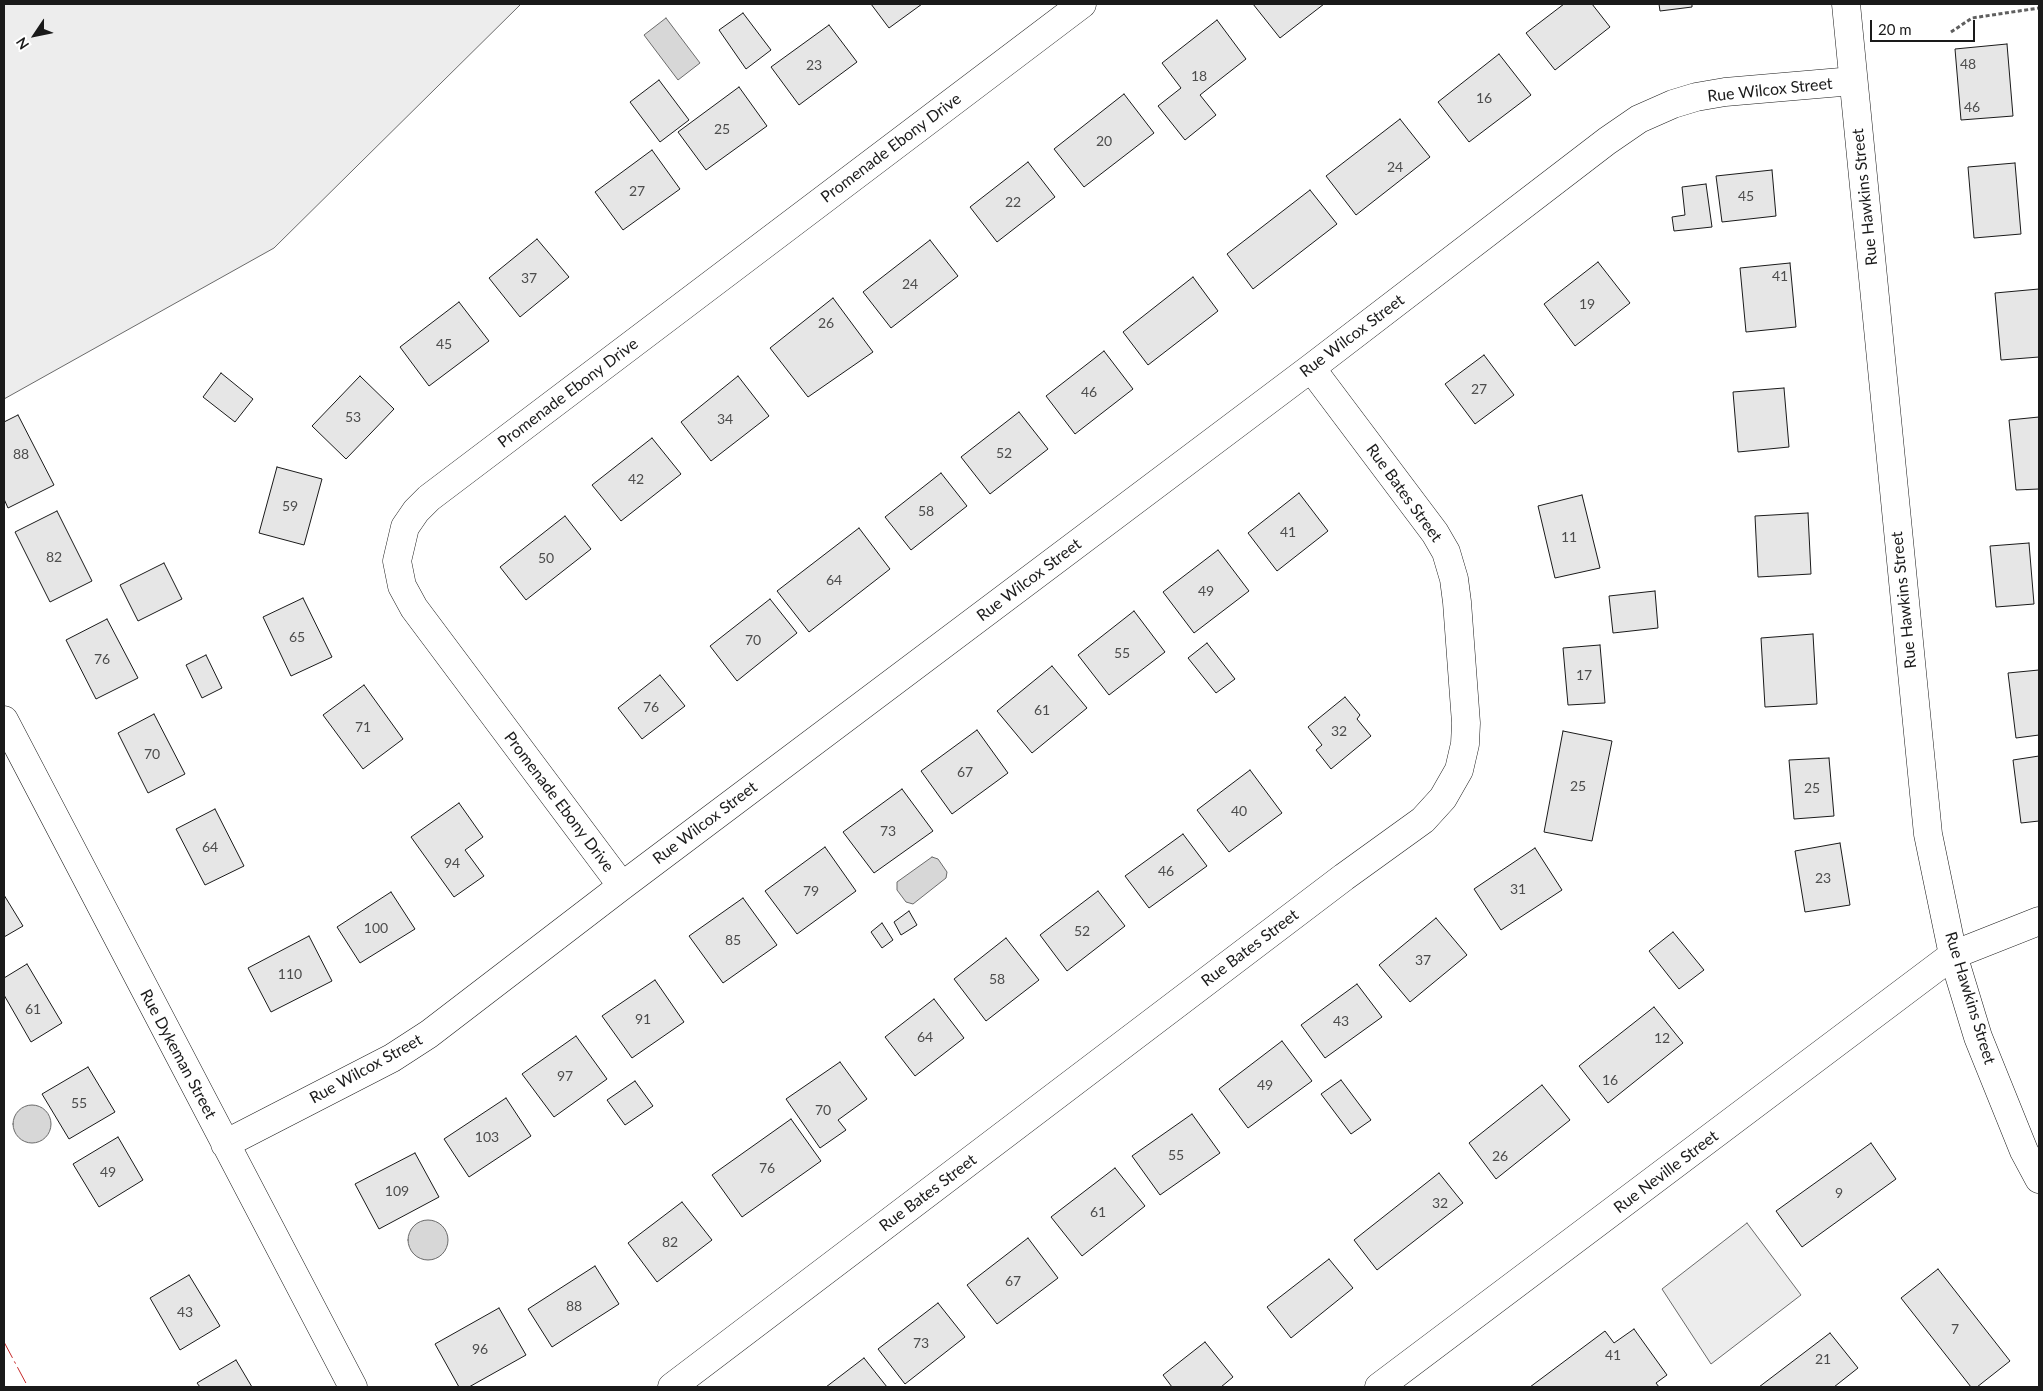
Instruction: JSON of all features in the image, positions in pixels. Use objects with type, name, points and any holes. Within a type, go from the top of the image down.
[{"type":"street","name":"Promenade Ebony Drive","points":[[622,886],[414,608],[402,586],[397,561],[405,527],[416,511],[437,492],[1082,4]]},
{"type":"street","name":"Rue Hawkins Street","points":[[1846,4],[1928,834],[1953,955],[1978,1037],[2024,1151],[2039,1179]]},
{"type":"street","name":"Rue Wilcox Street","points":[[226,1144],[392,1058],[429,1034],[622,886],[1311,368],[1607,141],[1639,119],[1673,104],[1696,97],[1725,92],[1853,81]]},
{"type":"street","name":"Rue Bates Street","points":[[672,1387],[1344,877],[1423,820],[1443,798],[1459,770],[1465,744],[1466,723],[1457,602],[1454,579],[1446,552],[1435,534],[1311,368]]},
{"type":"street","name":"Rue Dykeman Street","points":[[4,720],[353,1387]]},
{"type":"street","name":"Rue Neville Street","points":[[1379,1387],[1953,955],[2039,921]]},
{"type":"path","points":[[1951,32],[1972,18],[2039,8]]},
{"type":"shaded area","points":[[4,4],[521,4],[274,248],[4,399]]},
{"type":"shaded area","points":[[666,18],[700,63],[678,80],[644,35]]},
{"type":"shaded area","points":[[932,857],[938,859],[947,872],[946,878],[913,904],[906,902],[897,890],[897,882]]},
{"type":"shaded area","points":[[32,1105],[46,1110],[51,1124],[46,1138],[32,1143],[18,1138],[13,1124],[18,1110]]},
{"type":"shaded area","points":[[428,1220],[442,1226],[448,1240],[442,1254],[428,1260],[414,1254],[408,1240],[414,1226]]},
{"type":"shaded area","points":[[1747,1223],[1801,1295],[1711,1364],[1662,1289]]},
{"type":"building","points":[[871,4],[922,4],[889,28]]},
{"type":"building","points":[[1253,4],[1324,4],[1280,38]]},
{"type":"building","points":[[1564,4],[1592,4],[1610,27],[1555,70],[1526,33]]},
{"type":"building","points":[[1659,4],[1692,4],[1692,7],[1660,11]]},
{"type":"building","points":[[743,13],[771,50],[746,69],[719,30]]},
{"type":"building","points":[[1217,20],[1246,59],[1200,95],[1216,115],[1185,140],[1158,106],[1181,88],[1162,63]]},
{"type":"building","points":[[829,25],[857,62],[799,105],[771,67]]},
{"type":"building","points":[[2007,44],[2013,116],[1961,120],[1955,49]]},
{"type":"building","points":[[1499,54],[1531,95],[1469,142],[1438,102]]},
{"type":"building","points":[[659,80],[689,120],[660,142],[630,102]]},
{"type":"building","points":[[739,87],[767,126],[706,170],[678,132]]},
{"type":"building","points":[[1124,94],[1154,133],[1084,187],[1054,149]]},
{"type":"building","points":[[1400,119],[1430,157],[1356,215],[1326,176]]},
{"type":"building","points":[[652,150],[680,189],[623,230],[595,192]]},
{"type":"building","points":[[1028,162],[1055,197],[997,242],[970,207]]},
{"type":"building","points":[[2015,163],[2021,234],[1974,238],[1968,167]]},
{"type":"building","points":[[1772,170],[1776,216],[1722,222],[1716,176]]},
{"type":"building","points":[[1706,184],[1712,227],[1674,231],[1672,217],[1685,215],[1682,187]]},
{"type":"building","points":[[1310,190],[1337,224],[1253,289],[1227,254]]},
{"type":"building","points":[[537,239],[569,277],[520,317],[489,278]]},
{"type":"building","points":[[930,240],[958,276],[891,328],[863,292]]},
{"type":"building","points":[[1598,262],[1630,303],[1575,346],[1544,304]]},
{"type":"building","points":[[1790,263],[1796,327],[1746,332],[1740,268]]},
{"type":"building","points":[[1193,277],[1218,311],[1148,365],[1123,332]]},
{"type":"building","points":[[2039,289],[2039,357],[2001,360],[1995,293]]},
{"type":"building","points":[[833,298],[873,352],[808,397],[770,348]]},
{"type":"building","points":[[459,302],[489,341],[429,386],[400,347]]},
{"type":"building","points":[[1104,351],[1133,389],[1075,434],[1046,396]]},
{"type":"building","points":[[1484,355],[1514,395],[1475,424],[1445,384]]},
{"type":"building","points":[[221,373],[253,399],[235,422],[203,397]]},
{"type":"building","points":[[360,376],[394,409],[346,459],[312,426]]},
{"type":"building","points":[[738,376],[769,416],[711,461],[681,422]]},
{"type":"building","points":[[1784,388],[1789,447],[1738,452],[1733,392]]},
{"type":"building","points":[[1019,412],[1048,449],[990,494],[961,457]]},
{"type":"building","points":[[18,415],[54,485],[8,508],[4,499],[4,422]]},
{"type":"building","points":[[2039,417],[2039,489],[2016,490],[2009,420]]},
{"type":"building","points":[[652,438],[681,474],[621,521],[592,485]]},
{"type":"building","points":[[277,467],[322,479],[304,545],[259,533]]},
{"type":"building","points":[[941,473],[967,506],[911,550],[885,517]]},
{"type":"building","points":[[1299,493],[1328,531],[1277,571],[1248,533]]},
{"type":"building","points":[[1582,495],[1600,568],[1555,578],[1538,506]]},
{"type":"building","points":[[57,511],[92,581],[50,602],[15,532]]},
{"type":"building","points":[[1808,513],[1811,574],[1758,577],[1755,516]]},
{"type":"building","points":[[565,516],[591,549],[526,600],[500,567]]},
{"type":"building","points":[[859,528],[890,569],[809,632],[777,591]]},
{"type":"building","points":[[2029,543],[2034,604],[1996,607],[1990,546]]},
{"type":"building","points":[[1218,550],[1249,591],[1194,633],[1163,592]]},
{"type":"building","points":[[164,563],[182,599],[138,621],[120,585]]},
{"type":"building","points":[[1655,591],[1658,628],[1613,633],[1609,596]]},
{"type":"building","points":[[303,598],[332,657],[291,676],[263,617]]},
{"type":"building","points":[[770,599],[797,633],[737,681],[710,646]]},
{"type":"building","points":[[1134,611],[1165,652],[1109,695],[1078,655]]},
{"type":"building","points":[[107,619],[138,678],[96,699],[66,640]]},
{"type":"building","points":[[1813,634],[1817,704],[1765,707],[1761,638]]},
{"type":"building","points":[[1207,643],[1235,679],[1216,693],[1188,658]]},
{"type":"building","points":[[1600,645],[1605,703],[1568,705],[1563,648]]},
{"type":"building","points":[[206,655],[222,688],[202,698],[186,665]]},
{"type":"building","points":[[1052,666],[1087,708],[1032,753],[997,711]]},
{"type":"building","points":[[2039,670],[2039,735],[2016,738],[2008,673]]},
{"type":"building","points":[[660,675],[685,706],[642,739],[618,708]]},
{"type":"building","points":[[364,685],[403,739],[363,769],[323,715]]},
{"type":"building","points":[[1345,697],[1360,715],[1357,719],[1371,736],[1331,769],[1316,750],[1322,745],[1308,727]]},
{"type":"building","points":[[154,714],[185,774],[148,793],[118,733]]},
{"type":"building","points":[[977,730],[1008,773],[952,814],[921,771]]},
{"type":"building","points":[[1563,731],[1612,741],[1592,841],[1544,832]]},
{"type":"building","points":[[2039,756],[2039,821],[2021,823],[2013,760]]},
{"type":"building","points":[[1829,758],[1834,816],[1794,819],[1789,760]]},
{"type":"building","points":[[1250,770],[1282,813],[1229,852],[1197,810]]},
{"type":"building","points":[[902,789],[933,831],[874,873],[843,832]]},
{"type":"building","points":[[459,803],[483,837],[465,850],[484,876],[454,897],[411,837]]},
{"type":"building","points":[[215,809],[244,866],[205,885],[176,829]]},
{"type":"building","points":[[1183,834],[1207,866],[1149,908],[1125,876]]},
{"type":"building","points":[[1840,843],[1850,905],[1805,912],[1795,851]]},
{"type":"building","points":[[825,847],[856,891],[797,934],[765,891]]},
{"type":"building","points":[[1535,848],[1562,890],[1501,930],[1474,889]]},
{"type":"building","points":[[1098,891],[1125,926],[1067,971],[1040,935]]},
{"type":"building","points":[[391,892],[415,929],[360,963],[337,927]]},
{"type":"building","points":[[4,895],[23,926],[4,937]]},
{"type":"building","points":[[743,898],[777,945],[723,983],[689,936]]},
{"type":"building","points":[[909,911],[917,925],[901,935],[894,922]]},
{"type":"building","points":[[1436,918],[1467,955],[1410,1002],[1379,965]]},
{"type":"building","points":[[882,923],[893,940],[882,948],[871,932]]},
{"type":"building","points":[[1673,932],[1704,970],[1679,989],[1649,951]]},
{"type":"building","points":[[309,936],[332,981],[271,1012],[248,968]]},
{"type":"building","points":[[1006,938],[1039,980],[986,1021],[954,979]]},
{"type":"building","points":[[27,964],[62,1023],[31,1042],[4,995],[4,978]]},
{"type":"building","points":[[655,980],[684,1022],[632,1058],[602,1016]]},
{"type":"building","points":[[1357,984],[1382,1017],[1325,1058],[1301,1025]]},
{"type":"building","points":[[934,999],[964,1038],[915,1076],[885,1037]]},
{"type":"building","points":[[1654,1007],[1683,1043],[1608,1103],[1579,1066]]},
{"type":"building","points":[[576,1036],[607,1079],[554,1117],[522,1074]]},
{"type":"building","points":[[1282,1041],[1312,1081],[1248,1128],[1219,1089]]},
{"type":"building","points":[[840,1062],[867,1099],[838,1120],[846,1130],[820,1148],[786,1099]]},
{"type":"building","points":[[88,1067],[115,1112],[69,1139],[42,1094]]},
{"type":"building","points":[[1341,1080],[1371,1120],[1351,1134],[1321,1094]]},
{"type":"building","points":[[635,1081],[653,1106],[625,1125],[607,1100]]},
{"type":"building","points":[[1542,1085],[1570,1120],[1496,1179],[1469,1143]]},
{"type":"building","points":[[506,1098],[531,1136],[469,1177],[444,1139]]},
{"type":"building","points":[[1192,1114],[1220,1153],[1160,1195],[1132,1156]]},
{"type":"building","points":[[791,1119],[821,1161],[742,1217],[712,1175]]},
{"type":"building","points":[[118,1137],[143,1180],[99,1207],[73,1164]]},
{"type":"building","points":[[1871,1143],[1896,1179],[1802,1247],[1776,1211]]},
{"type":"building","points":[[415,1153],[439,1197],[379,1229],[355,1184]]},
{"type":"building","points":[[1115,1168],[1145,1206],[1082,1256],[1051,1217]]},
{"type":"building","points":[[1439,1173],[1463,1203],[1377,1270],[1354,1240]]},
{"type":"building","points":[[682,1202],[712,1240],[657,1282],[628,1243]]},
{"type":"building","points":[[1028,1238],[1058,1278],[997,1324],[967,1285]]},
{"type":"building","points":[[1329,1259],[1353,1288],[1291,1338],[1267,1307]]},
{"type":"building","points":[[595,1266],[619,1304],[552,1347],[528,1309]]},
{"type":"building","points":[[1938,1269],[2010,1361],[1977,1387],[1971,1387],[1901,1298]]},
{"type":"building","points":[[189,1275],[220,1326],[180,1350],[150,1298]]},
{"type":"building","points":[[938,1303],[965,1337],[905,1384],[878,1349]]},
{"type":"building","points":[[499,1308],[526,1355],[469,1387],[459,1387],[435,1344]]},
{"type":"building","points":[[1634,1329],[1667,1375],[1656,1383],[1659,1387],[1530,1387],[1605,1331],[1614,1343]]},
{"type":"building","points":[[1830,1333],[1858,1368],[1834,1387],[1759,1387]]},
{"type":"building","points":[[1205,1342],[1233,1377],[1221,1387],[1172,1387],[1163,1375]]},
{"type":"building","points":[[864,1358],[887,1387],[826,1387]]},
{"type":"building","points":[[236,1360],[252,1387],[200,1387],[197,1383]]},
{"type":"power","points":[[4,1342],[28,1387]]}]
